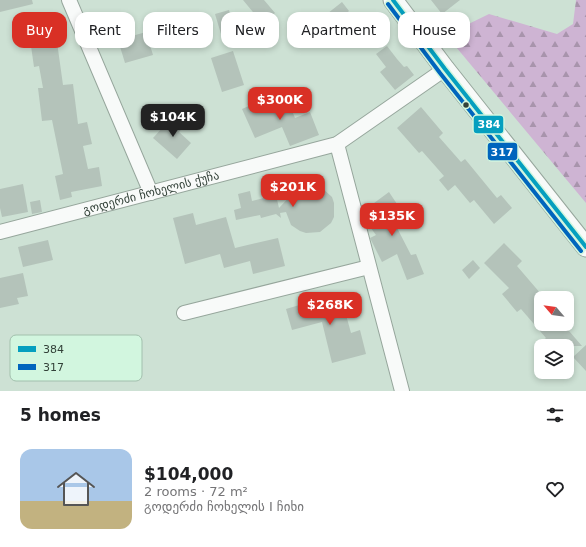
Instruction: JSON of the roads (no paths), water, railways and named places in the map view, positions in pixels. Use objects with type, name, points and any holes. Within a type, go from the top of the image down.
[{"type":"street","points":[[69,0],[152,193]]},
{"type":"street","points":[[393,0],[444,70],[586,247]]},
{"type":"street","name":"გოდერძი ჩოხელის ქუჩა","points":[[0,232],[337,144],[444,70]]},
{"type":"street","points":[[337,144],[402,391]]},
{"type":"street","points":[[184,313],[369,267]]}]
